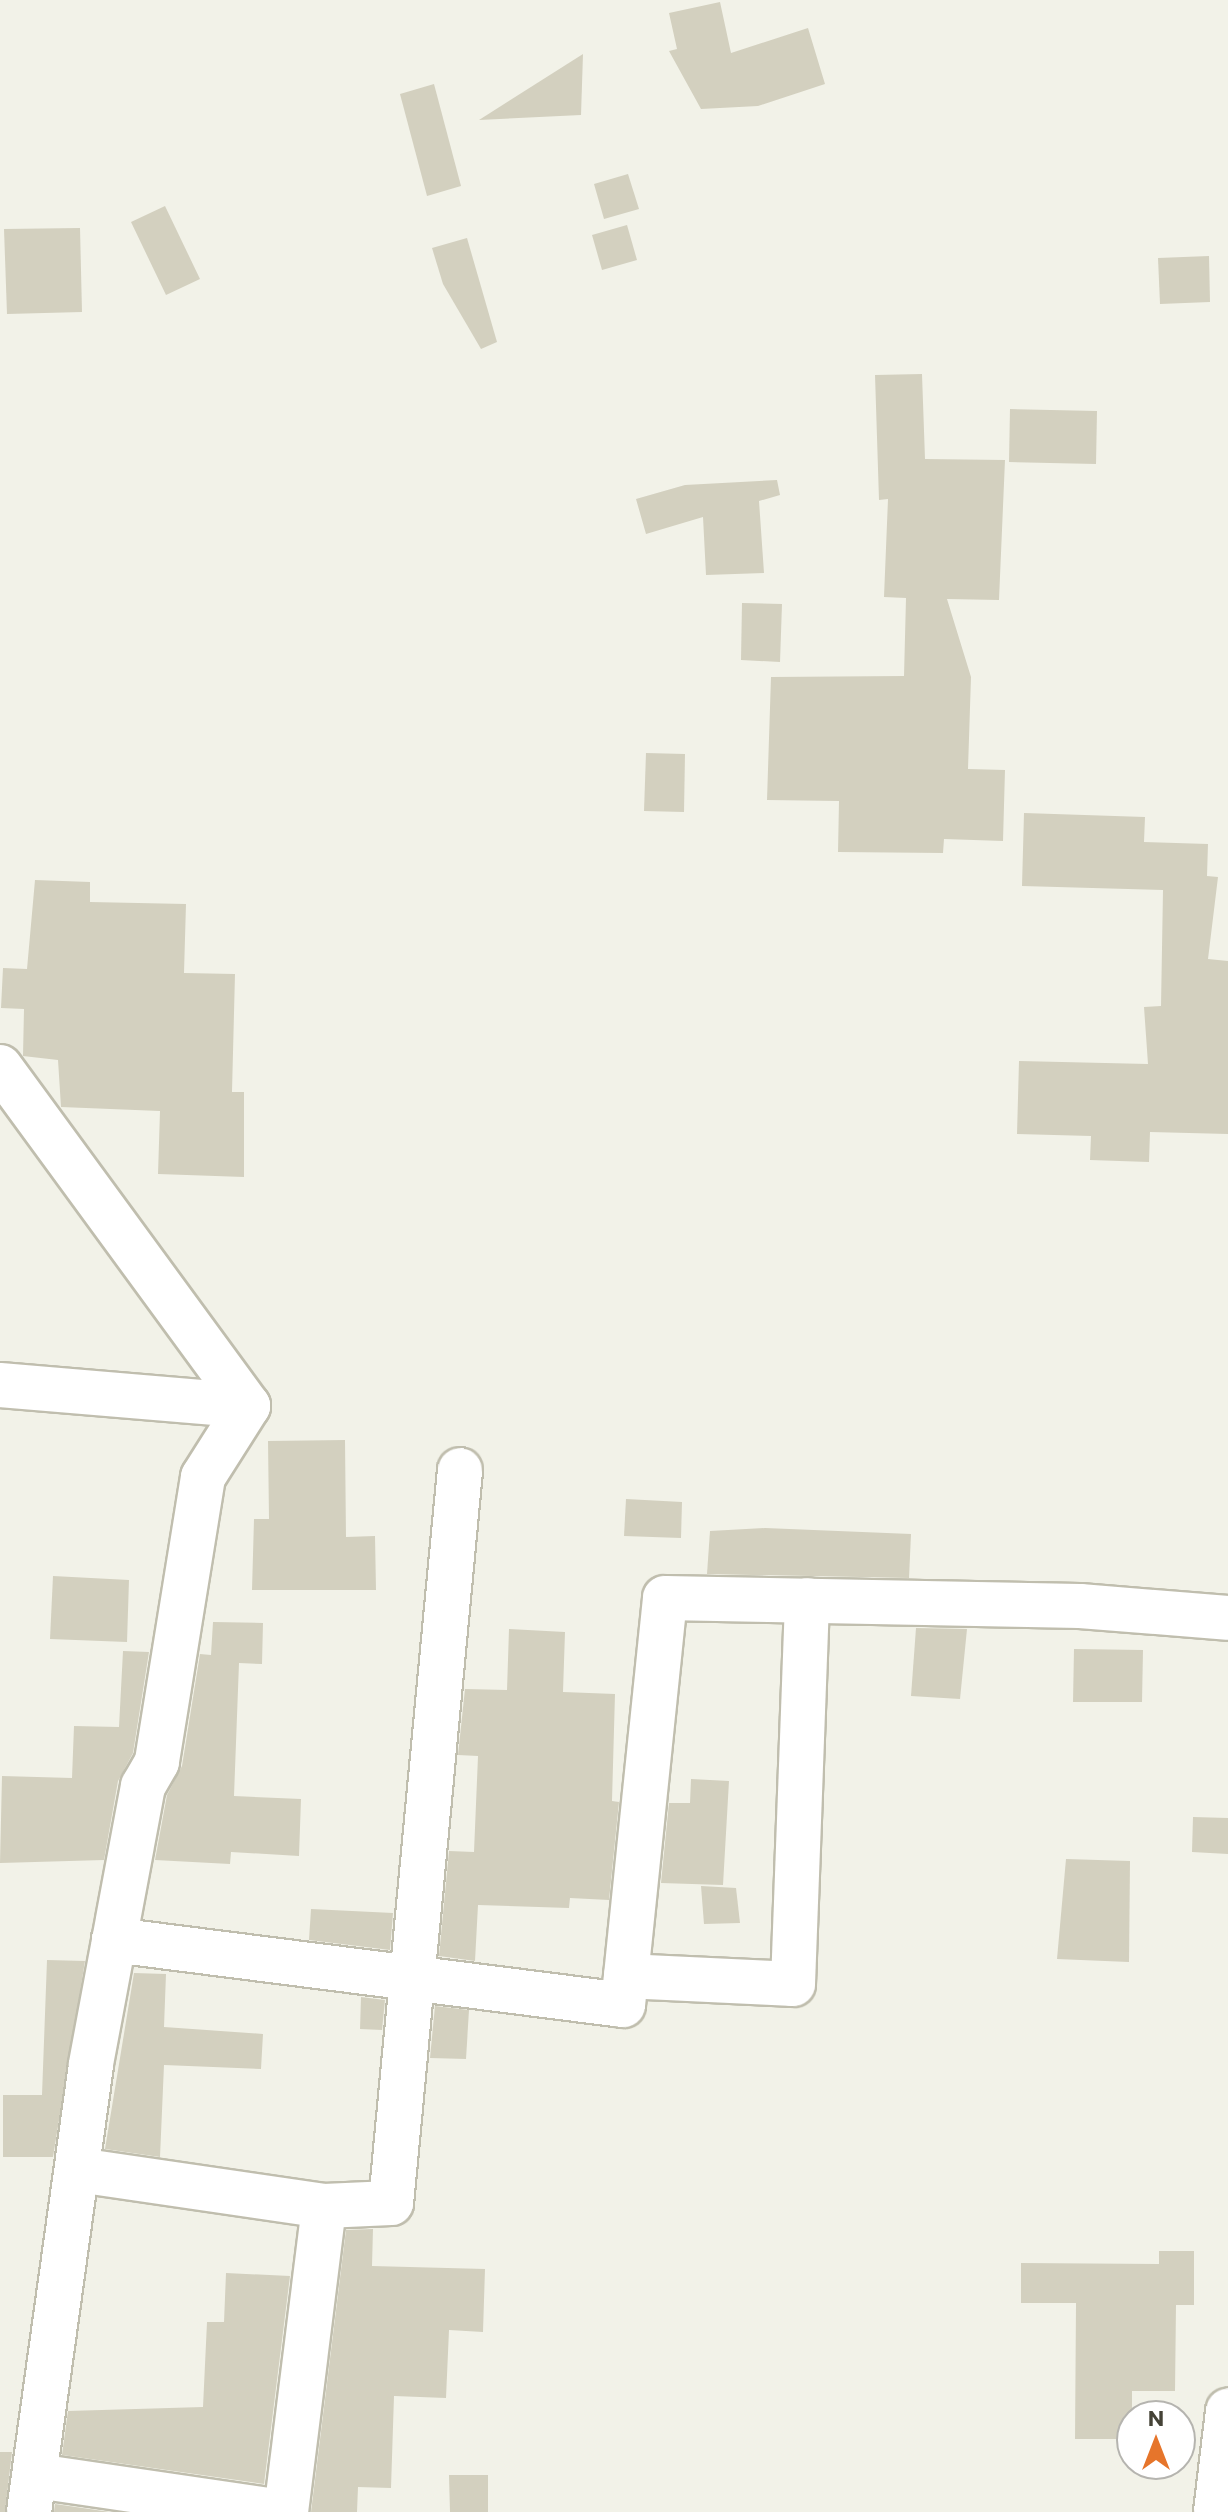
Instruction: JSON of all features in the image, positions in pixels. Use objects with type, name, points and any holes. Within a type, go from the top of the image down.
[{"type":"street","points":[[0,1067],[248,1406]]},
{"type":"street","points":[[0,1385],[248,1406]]},
{"type":"street","points":[[248,1406],[203,1477],[157,1762],[143,1786],[114,1940],[32,2494],[285,2512],[324,2206]]},
{"type":"street","points":[[78,2170],[324,2206],[391,2203],[415,1979],[460,1470]]},
{"type":"street","points":[[114,1940],[623,2005],[665,1598],[807,1600],[1228,1618]]},
{"type":"street","points":[[626,1976],[793,1984],[807,1600]]},
{"type":"street","points":[[1216,2512],[1228,2411]]},
{"type":"building","points":[[720,2],[731,53],[808,28],[825,84],[758,106],[701,109],[669,51],[677,49],[669,13]]},
{"type":"building","points":[[583,54],[581,115],[479,120]]},
{"type":"building","points":[[434,84],[461,186],[427,196],[400,94]]},
{"type":"building","points":[[628,174],[639,209],[604,219],[594,184]]},
{"type":"building","points":[[165,206],[200,279],[166,295],[131,222]]},
{"type":"building","points":[[627,225],[637,260],[602,270],[592,235]]},
{"type":"building","points":[[80,228],[82,312],[7,314],[4,229]]},
{"type":"building","points":[[467,238],[497,342],[481,349],[443,284],[432,248]]},
{"type":"building","points":[[1209,256],[1210,302],[1160,304],[1158,258]]},
{"type":"building","points":[[922,374],[925,459],[1005,460],[999,600],[947,599],[971,677],[968,769],[1005,770],[1003,841],[944,839],[943,853],[838,852],[839,801],[767,800],[771,677],[904,676],[906,598],[884,597],[888,499],[879,500],[875,375]]},
{"type":"building","points":[[1010,409],[1097,411],[1096,464],[1009,462]]},
{"type":"building","points":[[777,480],[780,495],[759,501],[764,573],[706,575],[703,517],[646,534],[636,499],[685,485]]},
{"type":"building","points":[[742,603],[782,604],[780,662],[741,660]]},
{"type":"building","points":[[646,753],[685,754],[684,812],[644,811]]},
{"type":"building","points":[[1024,813],[1145,817],[1144,842],[1208,844],[1207,876],[1218,877],[1208,959],[1228,961],[1228,1134],[1150,1132],[1149,1162],[1090,1160],[1091,1136],[1017,1134],[1019,1061],[1148,1064],[1144,1007],[1161,1006],[1163,890],[1022,886]]},
{"type":"building","points":[[35,880],[90,882],[90,902],[186,904],[184,973],[235,974],[232,1092],[244,1092],[244,1177],[158,1174],[160,1111],[61,1107],[58,1060],[23,1056],[24,1009],[1,1008],[3,968],[27,969]]},
{"type":"building","points":[[345,1440],[346,1537],[375,1536],[376,1590],[252,1590],[254,1519],[269,1519],[268,1441]]},
{"type":"building","points":[[626,1499],[682,1502],[681,1538],[624,1536]]},
{"type":"building","points":[[765,1528],[911,1534],[909,1578],[707,1574],[710,1531]]},
{"type":"building","points":[[53,1576],[129,1580],[127,1642],[50,1639]]},
{"type":"building","points":[[213,1622],[263,1623],[262,1664],[239,1663],[234,1796],[301,1799],[299,1856],[231,1852],[230,1864],[155,1860],[167,1795],[182,1766],[200,1654],[211,1655]]},
{"type":"building","points":[[916,1628],[967,1629],[960,1699],[911,1696]]},
{"type":"building","points":[[509,1629],[565,1632],[563,1692],[615,1694],[612,1801],[619,1802],[609,1900],[570,1898],[569,1908],[478,1905],[475,1961],[439,1956],[449,1851],[474,1852],[478,1756],[458,1755],[465,1689],[507,1690]]},
{"type":"building","points":[[1074,1649],[1143,1650],[1142,1702],[1073,1702]]},
{"type":"building","points":[[123,1651],[149,1652],[133,1753],[118,1781],[104,1860],[0,1863],[2,1776],[72,1778],[74,1726],[119,1727]]},
{"type":"building","points":[[691,1779],[729,1781],[723,1885],[661,1883],[669,1803],[690,1803]]},
{"type":"building","points":[[1193,1817],[1228,1818],[1228,1854],[1192,1852]]},
{"type":"building","points":[[1066,1859],[1130,1861],[1129,1962],[1057,1959]]},
{"type":"building","points":[[701,1886],[736,1888],[740,1923],[704,1924]]},
{"type":"building","points":[[311,1909],[393,1913],[390,1950],[309,1940]]},
{"type":"building","points":[[47,1960],[85,1961],[53,2157],[3,2157],[3,2095],[42,2095]]},
{"type":"building","points":[[134,1973],[166,1974],[164,2027],[263,2034],[261,2069],[164,2065],[160,2157],[105,2149]]},
{"type":"building","points":[[361,1997],[385,2000],[382,2030],[360,2029]]},
{"type":"building","points":[[435,2006],[469,2010],[466,2059],[430,2058]]},
{"type":"building","points":[[373,2229],[372,2266],[485,2269],[483,2332],[449,2330],[446,2398],[394,2396],[391,2488],[358,2487],[357,2512],[311,2512],[346,2230]]},
{"type":"building","points":[[1159,2251],[1194,2251],[1194,2305],[1176,2305],[1175,2391],[1132,2391],[1132,2400],[1116,2400],[1116,2439],[1075,2439],[1076,2303],[1021,2303],[1021,2263],[1159,2264]]},
{"type":"building","points":[[226,2273],[290,2276],[264,2484],[62,2455],[68,2411],[203,2407],[207,2322],[224,2322]]},
{"type":"building","points":[[0,2452],[12,2452],[5,2512],[0,2512]]},
{"type":"building","points":[[449,2475],[488,2475],[488,2512],[450,2512]]},
{"type":"building","points":[[55,2504],[110,2512],[54,2512]]}]
